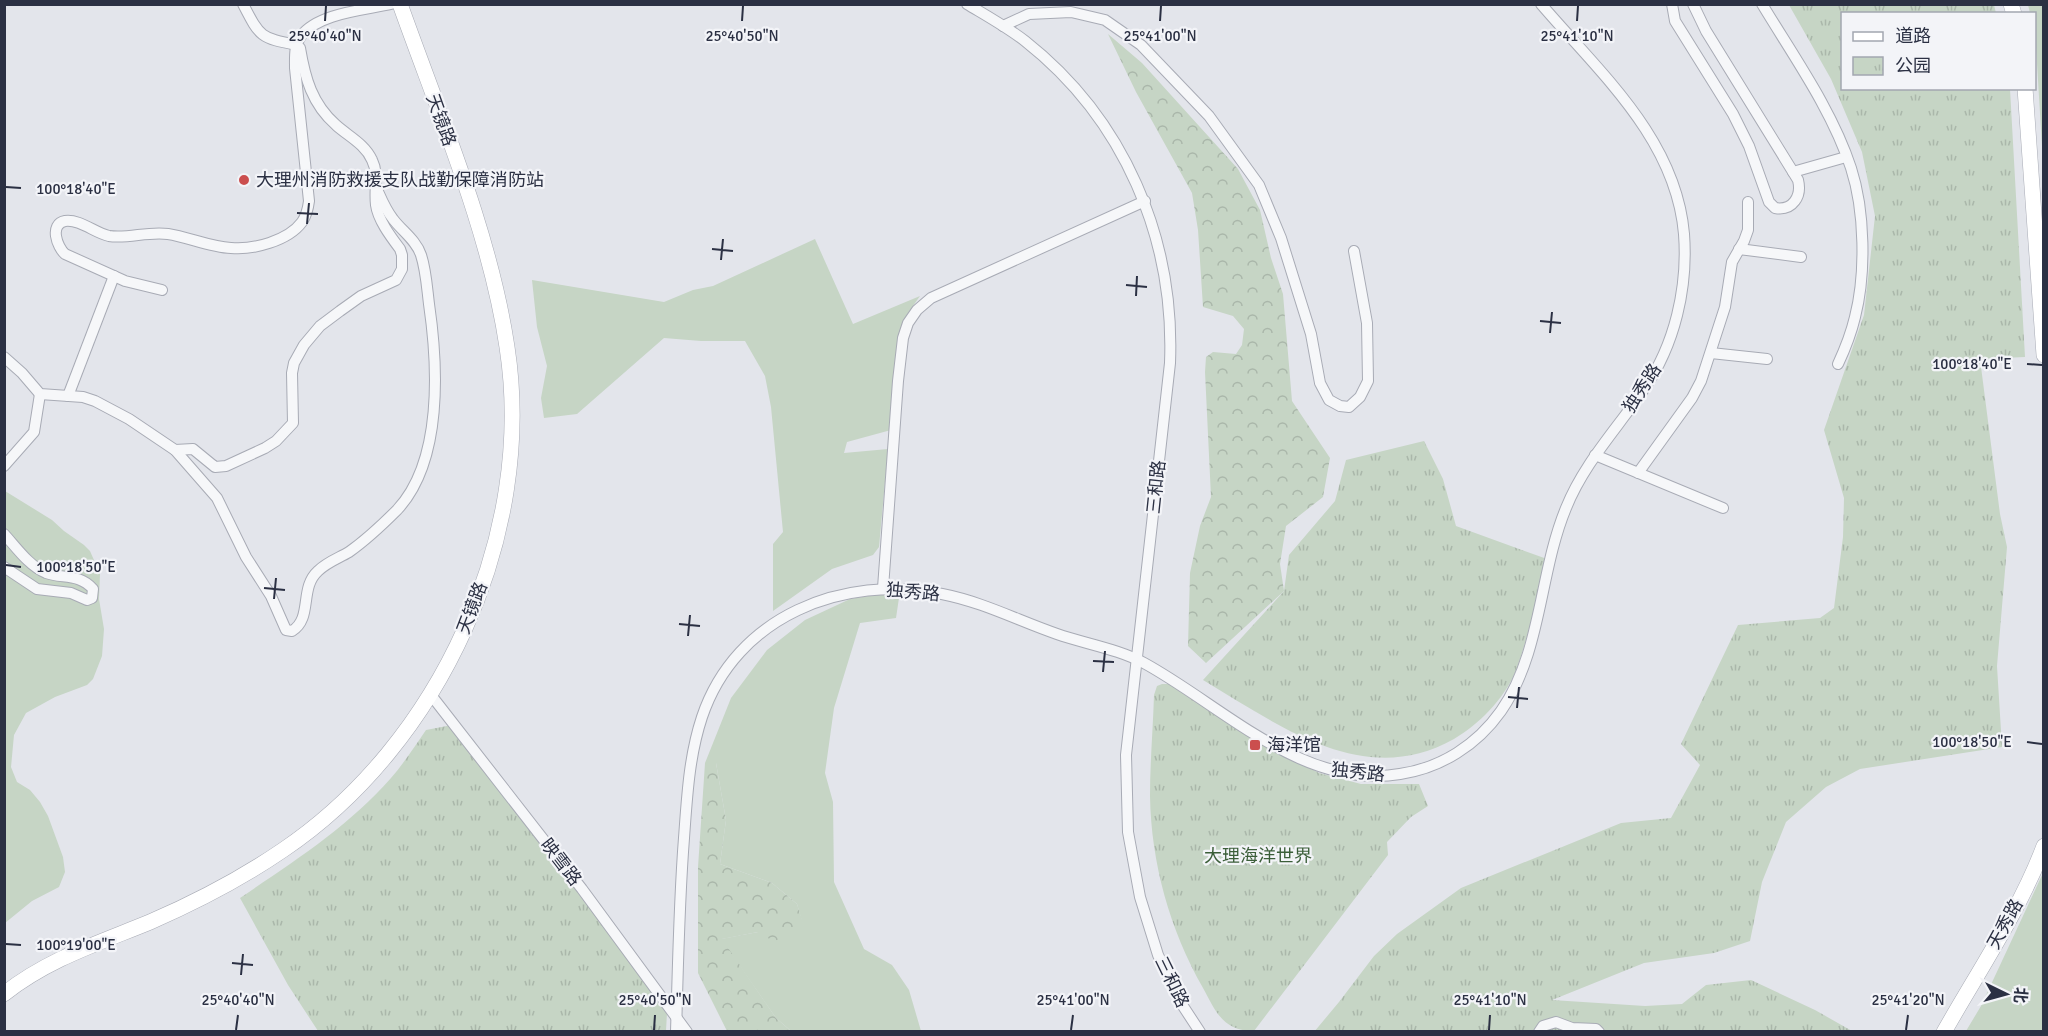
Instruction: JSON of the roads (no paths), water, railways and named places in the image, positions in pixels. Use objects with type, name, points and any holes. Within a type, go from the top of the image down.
[{"type":"street","points":[[175,450],[194,449],[211,465],[219,467],[235,463],[265,448],[289,428],[294,418],[292,373],[294,363],[304,345],[320,326],[340,311],[361,296],[396,280],[400,274],[402,255],[376,207],[375,167],[370,154],[335,125],[314,99],[309,89],[300,48],[297,45],[263,37],[254,26],[243,4]]},
{"type":"street","points":[[162,290],[114,276],[80,262],[59,249],[56,231],[59,224],[72,221],[93,231],[114,236],[167,234],[230,248],[264,244],[294,231],[307,213],[309,193],[295,68],[300,37],[308,29],[326,19],[391,4]]},
{"type":"street","name":"天镜路","points":[[4,994],[53,962],[192,902],[251,870],[298,840],[340,806],[376,769],[407,731],[431,695],[465,627],[491,555],[510,466],[513,399],[503,323],[485,251],[400,4]]},
{"type":"street","name":"三和路","points":[[967,4],[1024,40],[1054,66],[1083,98],[1112,138],[1137,182],[1145,201],[1162,260],[1172,329],[1167,399],[1157,467],[1126,755],[1128,832],[1140,897],[1158,955],[1181,1003],[1200,1032]]},
{"type":"street","name":"独秀路","points":[[676,1032],[681,881],[687,793],[696,738],[710,698],[726,670],[756,638],[799,609],[830,597],[860,590],[884,588],[925,591],[967,600],[1055,633],[1137,659],[1279,747],[1321,768],[1352,775],[1380,776],[1410,772],[1437,764],[1460,751],[1480,735],[1497,716],[1511,694],[1530,644],[1563,514],[1577,483],[1653,377],[1669,340],[1682,289],[1684,257],[1683,228],[1672,183],[1647,130],[1623,97],[1541,4]]},
{"type":"street","points":[[1672,4],[1675,21],[1733,114],[1749,146],[1769,202],[1775,208],[1786,208],[1798,196],[1800,186],[1706,31],[1693,4]]},
{"type":"street","points":[[1762,4],[1826,111],[1854,177],[1858,202],[1861,264],[1856,315],[1838,364]]},
{"type":"street","points":[[1003,26],[1029,14],[1071,12],[1105,20],[1141,45],[1209,116],[1259,185],[1281,238],[1311,334],[1320,383],[1329,400],[1340,406],[1349,407],[1360,397],[1368,381],[1367,323],[1354,251]]},
{"type":"street","points":[[2025,90],[2043,355]]},
{"type":"street","points":[[1793,172],[1846,157]]},
{"type":"street","points":[[4,357],[40,394],[83,397],[106,405],[175,450],[217,498],[246,557],[271,597],[286,630],[296,630],[305,614],[307,588],[316,573],[350,551],[397,510],[410,494],[428,451],[436,362],[422,258],[414,242],[401,230],[386,209],[376,187]]},
{"type":"street","points":[[884,588],[898,381],[903,338],[908,323],[917,310],[931,298],[1145,201]]},
{"type":"street","points":[[1638,473],[1692,398],[1701,381],[1725,307],[1732,262],[1748,230],[1748,202]]},
{"type":"street","points":[[1739,249],[1801,257]]},
{"type":"street","points":[[68,396],[114,276]]},
{"type":"street","points":[[1711,353],[1767,359]]},
{"type":"street","points":[[4,466],[34,432],[40,394]]},
{"type":"street","points":[[1595,455],[1724,508]]},
{"type":"street","points":[[4,534],[42,571],[76,578],[89,585],[94,593],[89,600],[71,593],[37,589],[4,567]]},
{"type":"street","name":"映雪路","points":[[431,695],[582,889],[687,1032]]},
{"type":"street","name":"天秀路","points":[[1944,1032],[2009,917],[2037,864],[2043,846]]},
{"type":"street","points":[[1539,1032],[1544,1026],[1556,1022],[1572,1028],[1596,1029],[1599,1032]]},
{"type":"place","name":"大理州消防救援支队战勤保障消防站","points":[[244,180]]},
{"type":"place","name":"海洋馆","points":[[1255,745]]},
{"type":"park label","name":"大理海洋世界","points":[[1258,856]]}]
